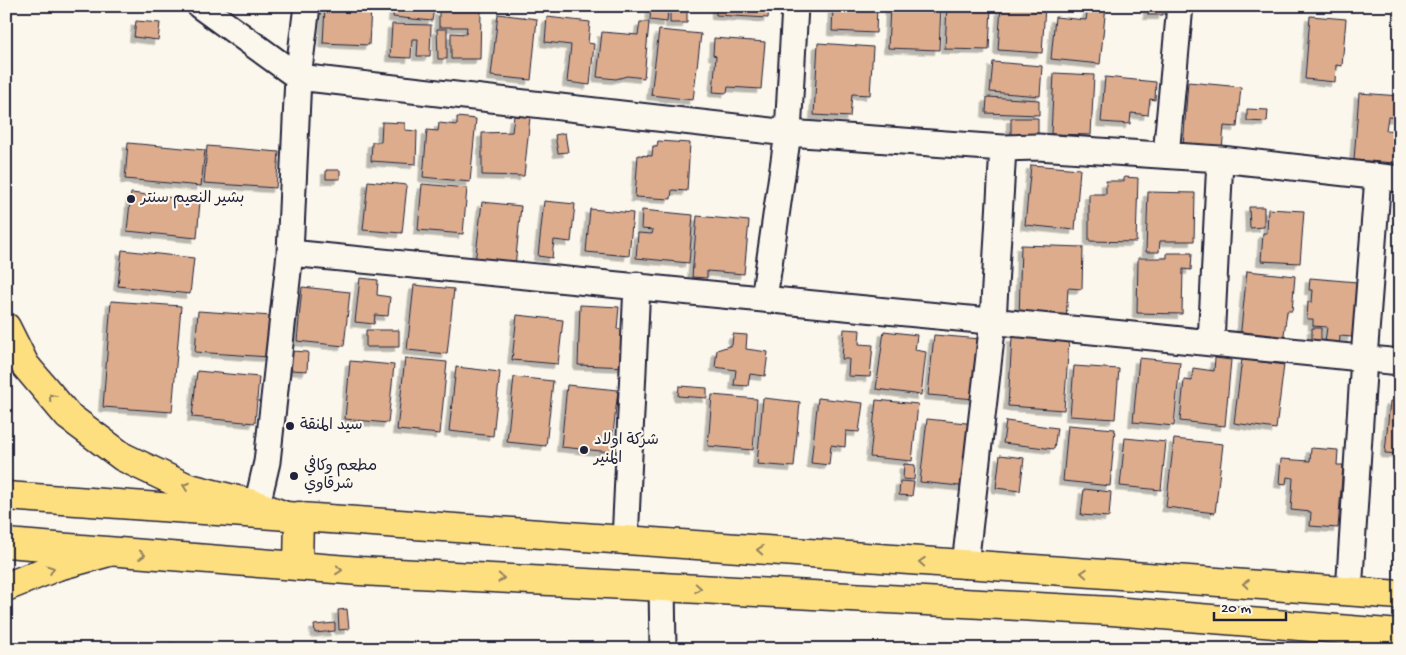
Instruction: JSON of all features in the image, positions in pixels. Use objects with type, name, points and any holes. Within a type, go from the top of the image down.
[{"type":"main road","points":[[6,327],[25,365],[68,416],[122,457],[186,487],[257,504],[291,515]]},
{"type":"main road","points":[[6,496],[1400,595]]},
{"type":"main road","points":[[291,515],[298,566]]},
{"type":"main road","points":[[6,543],[360,571],[1112,611],[1400,634]]},
{"type":"main road","points":[[6,587],[58,566],[109,552]]},
{"type":"street","points":[[200,6],[298,77],[788,133],[1003,148],[1038,147],[1220,159],[1389,178],[1364,358],[1349,592]]},
{"type":"street","points":[[257,504],[267,462],[290,253],[298,77],[307,6]]},
{"type":"street","points":[[764,299],[788,133],[795,6]]},
{"type":"street","points":[[1166,155],[1180,6]]},
{"type":"street","points":[[965,565],[993,321],[1003,148]]},
{"type":"street","points":[[1211,343],[1220,159]]},
{"type":"street","points":[[290,253],[637,285],[1400,362]]},
{"type":"street","points":[[625,541],[637,285]]},
{"type":"street","points":[[662,586],[663,649]]},
{"type":"building","points":[[325,6],[371,7],[369,45],[323,43]]},
{"type":"building","points":[[394,6],[434,8],[432,21],[393,17]]},
{"type":"building","points":[[716,6],[769,6],[768,18],[716,15]]},
{"type":"building","points":[[833,6],[877,6],[876,33],[832,31]]},
{"type":"building","points":[[890,6],[941,6],[939,50],[888,48]]},
{"type":"building","points":[[947,6],[991,6],[989,50],[945,49]]},
{"type":"building","points":[[1001,6],[1045,6],[1042,53],[998,50]]},
{"type":"building","points":[[1088,6],[1106,6],[1100,64],[1051,59],[1055,17],[1086,20]]},
{"type":"building","points":[[1148,6],[1163,6],[1163,15],[1148,15]]},
{"type":"building","points":[[651,7],[668,9],[667,22],[650,20]]},
{"type":"building","points":[[670,10],[687,10],[687,23],[670,23]]},
{"type":"building","points":[[439,11],[481,11],[480,59],[451,59],[451,33],[466,34],[467,27],[439,27]]},
{"type":"building","points":[[498,14],[537,19],[531,80],[491,76]]},
{"type":"building","points":[[1310,16],[1346,19],[1342,66],[1336,65],[1335,82],[1305,79]]},
{"type":"building","points":[[547,17],[590,22],[588,43],[594,44],[590,85],[567,82],[571,45],[545,42]]},
{"type":"building","points":[[136,21],[160,23],[158,40],[134,37]]},
{"type":"building","points":[[640,22],[649,22],[644,78],[627,76],[616,79],[597,77],[602,32],[638,35]]},
{"type":"building","points":[[392,24],[431,25],[430,56],[417,56],[418,39],[412,39],[411,58],[390,57]]},
{"type":"building","points":[[437,29],[447,29],[447,59],[438,59]]},
{"type":"building","points":[[659,30],[701,34],[693,100],[651,95]]},
{"type":"building","points":[[714,38],[765,42],[761,89],[728,87],[727,93],[713,92],[716,56],[713,55]]},
{"type":"building","points":[[818,43],[873,47],[870,95],[852,94],[850,117],[814,115]]},
{"type":"building","points":[[993,62],[1042,66],[1040,96],[990,92]]},
{"type":"building","points":[[1054,73],[1094,75],[1091,135],[1051,134]]},
{"type":"building","points":[[1105,77],[1156,82],[1155,100],[1150,99],[1148,115],[1131,113],[1130,124],[1101,122]]},
{"type":"building","points":[[1188,82],[1241,87],[1237,127],[1224,126],[1222,150],[1183,147]]},
{"type":"building","points":[[1359,93],[1400,96],[1399,118],[1388,117],[1386,130],[1398,131],[1396,163],[1354,160]]},
{"type":"building","points":[[987,97],[1039,100],[1039,115],[986,113]]},
{"type":"building","points":[[1247,109],[1268,110],[1267,122],[1247,121]]},
{"type":"building","points":[[514,116],[530,117],[524,176],[482,175],[482,133],[512,132]]},
{"type":"building","points":[[457,117],[476,119],[470,182],[423,177],[427,130],[438,131],[439,123],[457,125]]},
{"type":"building","points":[[1011,118],[1038,118],[1038,139],[1011,139]]},
{"type":"building","points":[[382,122],[405,123],[405,130],[417,131],[416,164],[371,161],[372,142],[381,142]]},
{"type":"building","points":[[565,133],[568,152],[558,153],[555,135]]},
{"type":"building","points":[[658,141],[690,143],[687,191],[672,190],[671,199],[635,197],[638,155],[652,156],[653,146],[657,147]]},
{"type":"building","points":[[128,143],[205,150],[201,186],[125,179]]},
{"type":"building","points":[[207,146],[279,152],[276,188],[204,183]]},
{"type":"building","points":[[1031,165],[1080,169],[1075,230],[1025,225]]},
{"type":"building","points":[[326,170],[340,170],[340,179],[326,179]]},
{"type":"building","points":[[1124,177],[1138,178],[1136,242],[1089,241],[1089,194],[1106,194],[1106,181],[1124,181]]},
{"type":"building","points":[[368,181],[407,185],[402,233],[363,230]]},
{"type":"building","points":[[422,184],[467,188],[463,234],[418,230]]},
{"type":"building","points":[[1148,192],[1195,193],[1194,241],[1160,241],[1159,252],[1146,252]]},
{"type":"building","points":[[131,193],[200,201],[197,238],[127,231]]},
{"type":"building","points":[[544,201],[575,204],[571,242],[554,240],[552,258],[538,256]]},
{"type":"building","points":[[482,202],[521,206],[515,267],[475,263]]},
{"type":"building","points":[[1249,207],[1264,207],[1264,227],[1250,228]]},
{"type":"building","points":[[590,209],[633,213],[629,256],[586,252]]},
{"type":"building","points":[[1268,209],[1304,211],[1300,263],[1261,261],[1263,233],[1267,233]]},
{"type":"building","points":[[642,210],[693,215],[689,263],[636,258],[638,233],[652,234],[653,230],[641,229]]},
{"type":"building","points":[[697,216],[749,221],[744,274],[707,271],[707,278],[692,277]]},
{"type":"building","points":[[1021,245],[1083,247],[1082,289],[1068,288],[1066,321],[1019,320]]},
{"type":"building","points":[[122,250],[194,258],[190,294],[118,286]]},
{"type":"building","points":[[1167,253],[1192,253],[1191,270],[1183,269],[1182,314],[1137,313],[1138,258],[1167,258]]},
{"type":"building","points":[[1247,271],[1295,276],[1292,311],[1287,311],[1283,343],[1240,339]]},
{"type":"building","points":[[360,278],[378,280],[377,295],[390,297],[388,316],[375,315],[374,324],[355,322]]},
{"type":"building","points":[[1310,278],[1357,282],[1352,337],[1340,336],[1339,351],[1324,350],[1327,327],[1313,326],[1313,319],[1307,319],[1308,302],[1312,302],[1313,290],[1309,290]]},
{"type":"building","points":[[414,285],[454,289],[447,354],[407,350]]},
{"type":"building","points":[[302,287],[350,292],[344,346],[297,341]]},
{"type":"building","points":[[111,301],[181,306],[172,412],[103,407]]},
{"type":"building","points":[[580,305],[619,307],[617,329],[629,330],[628,367],[578,365]]},
{"type":"building","points":[[198,311],[272,316],[269,357],[195,352]]},
{"type":"building","points":[[517,315],[563,320],[558,364],[512,360]]},
{"type":"building","points":[[1312,328],[1321,328],[1321,346],[1312,346]]},
{"type":"building","points":[[844,329],[860,330],[859,344],[873,345],[870,377],[848,376],[849,359],[842,359]]},
{"type":"building","points":[[366,330],[399,330],[399,347],[366,347]]},
{"type":"building","points":[[884,331],[917,335],[915,350],[926,352],[921,395],[876,389]]},
{"type":"building","points":[[733,334],[747,335],[746,349],[768,352],[765,376],[750,374],[748,386],[734,385],[736,370],[715,367],[717,350],[732,345]]},
{"type":"building","points":[[934,335],[981,339],[975,399],[928,395]]},
{"type":"building","points":[[1012,337],[1069,341],[1064,410],[1008,406]]},
{"type":"building","points":[[292,351],[308,352],[307,371],[291,370]]},
{"type":"building","points":[[405,358],[447,362],[440,434],[397,430]]},
{"type":"building","points":[[1139,358],[1180,362],[1174,426],[1133,422]]},
{"type":"building","points":[[1215,358],[1231,360],[1225,426],[1180,421],[1184,380],[1192,381],[1193,368],[1214,371]]},
{"type":"building","points":[[1242,359],[1284,365],[1276,429],[1234,423]]},
{"type":"building","points":[[350,361],[394,365],[388,423],[345,419]]},
{"type":"building","points":[[1074,366],[1119,369],[1115,419],[1070,416]]},
{"type":"building","points":[[456,367],[500,372],[493,436],[449,431]]},
{"type":"building","points":[[197,371],[259,377],[255,423],[192,417]]},
{"type":"building","points":[[514,377],[553,381],[546,446],[507,442]]},
{"type":"building","points":[[567,385],[618,390],[611,452],[561,447]]},
{"type":"building","points":[[679,386],[707,388],[707,398],[678,396]]},
{"type":"building","points":[[712,395],[757,399],[753,450],[708,446]]},
{"type":"building","points":[[763,398],[800,402],[794,467],[757,464]]},
{"type":"building","points":[[818,398],[863,403],[859,432],[846,431],[845,447],[831,445],[829,465],[811,463]]},
{"type":"building","points":[[876,400],[918,404],[912,461],[870,457]]},
{"type":"building","points":[[1390,401],[1400,402],[1400,454],[1385,453]]},
{"type":"building","points":[[927,419],[976,424],[969,487],[920,482]]},
{"type":"building","points":[[1006,421],[1057,428],[1054,449],[1003,443]]},
{"type":"building","points":[[1068,425],[1115,429],[1110,486],[1063,481]]},
{"type":"building","points":[[1125,438],[1166,442],[1161,490],[1120,486]]},
{"type":"building","points":[[1174,439],[1223,444],[1215,513],[1166,507]]},
{"type":"building","points":[[1311,448],[1338,450],[1337,465],[1343,465],[1338,528],[1310,526],[1311,512],[1291,510],[1293,478],[1287,477],[1286,484],[1279,483],[1281,459],[1310,461]]},
{"type":"building","points":[[1000,455],[1024,458],[1020,491],[996,488]]},
{"type":"building","points":[[904,464],[915,465],[914,480],[903,479]]},
{"type":"building","points":[[900,481],[914,482],[912,496],[899,495]]},
{"type":"building","points":[[1084,489],[1111,492],[1109,517],[1081,515]]},
{"type":"building","points":[[347,609],[349,629],[339,630],[338,610]]},
{"type":"building","points":[[335,623],[335,631],[315,633],[314,625]]},
{"type":"building","points":[[170,643],[214,649],[169,649]]},
{"type":"building","points":[[295,646],[317,649],[295,649]]},
{"type":"place","name":"بشير النعيم سنتر","points":[[131,199]]},
{"type":"place","name":"سيد المنقة","points":[[290,426]]},
{"type":"place","name":"شركة اولاد المنير","points":[[584,450]]},
{"type":"place","name":"مطعم وكافي شرقاوي","points":[[294,476]]}]
